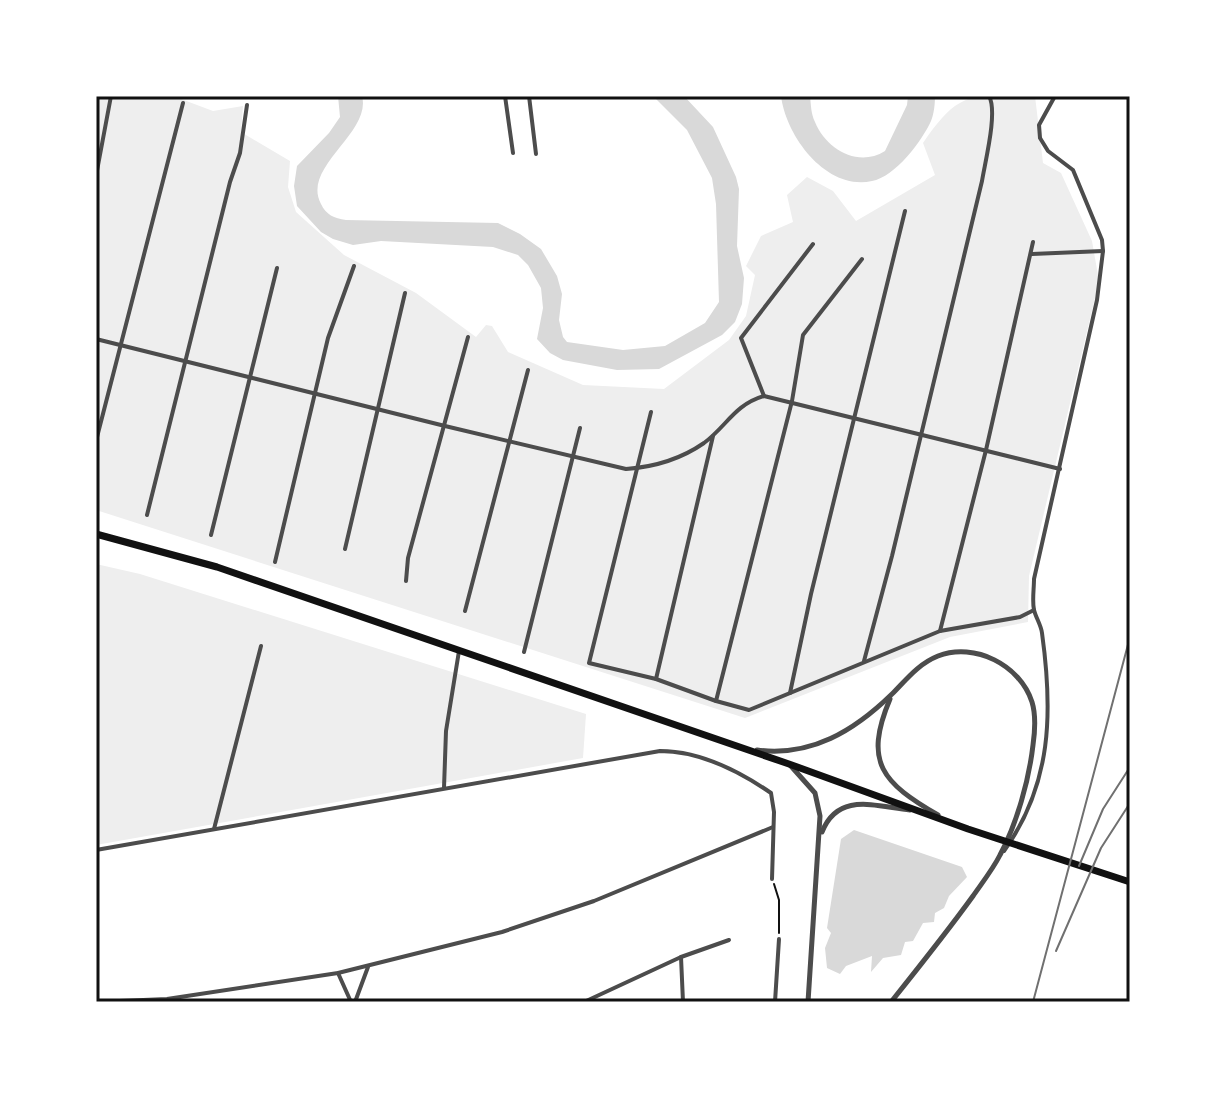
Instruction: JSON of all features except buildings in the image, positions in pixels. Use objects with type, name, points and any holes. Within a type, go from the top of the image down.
[{"type":"main road","points":[[96,534],[217,567],[789,764],[968,829],[1130,882]]},
{"type":"street","points":[[96,176],[111,96]]},
{"type":"street","points":[[505,96],[513,153]]},
{"type":"street","points":[[529,96],[536,154]]},
{"type":"street","points":[[863,663],[892,556],[982,181],[991,123],[992,102],[989,96]]},
{"type":"street","points":[[891,1002],[942,940],[1021,827],[1043,763],[1049,708],[1041,628],[1034,610],[1034,579],[1097,300],[1103,251],[1102,240],[1073,170],[1048,151],[1040,138],[1039,125],[1055,96]]},
{"type":"street","points":[[96,441],[183,103]]},
{"type":"street","points":[[147,515],[230,182],[240,153],[247,105]]},
{"type":"street","points":[[790,693],[811,594],[905,211]]},
{"type":"street","points":[[940,631],[986,450],[1033,242]]},
{"type":"street","points":[[764,396],[741,338],[813,244]]},
{"type":"street","points":[[1032,254],[1103,251]]},
{"type":"street","points":[[716,701],[792,401],[803,335],[862,259]]},
{"type":"street","points":[[275,562],[328,338],[354,266]]},
{"type":"street","points":[[211,535],[277,268]]},
{"type":"street","points":[[345,549],[405,293]]},
{"type":"street","points":[[406,581],[408,558],[468,337]]},
{"type":"street","points":[[96,339],[626,469],[676,458],[705,442],[730,415],[750,400],[764,396],[1060,469]]},
{"type":"street","points":[[465,611],[528,370]]},
{"type":"street","points":[[651,412],[589,663],[656,679],[749,710],[940,631],[1020,617],[1034,610]]},
{"type":"street","points":[[524,652],[580,428]]},
{"type":"street","points":[[656,679],[713,434]]},
{"type":"street","points":[[214,829],[261,646]]},
{"type":"street","points":[[444,788],[446,731],[459,651]]},
{"type":"street","points":[[729,744],[782,752],[827,742],[858,724],[926,662],[956,652],[989,657],[1002,664],[1022,683],[1032,705],[1034,742],[1022,794],[1000,856]]},
{"type":"street","points":[[892,694],[878,732],[882,768],[896,788],[951,823]]},
{"type":"street","points":[[96,850],[660,751],[681,751],[746,776],[771,793],[774,812],[772,879]]},
{"type":"street","points":[[789,764],[815,793],[820,816],[808,1002]]},
{"type":"street","points":[[820,837],[827,820],[842,807],[862,805],[916,811]]},
{"type":"street","points":[[96,1002],[167,999],[338,973],[502,932],[594,901],[773,827]]},
{"type":"street","points":[[775,1002],[779,939]]},
{"type":"street","points":[[584,1002],[681,957],[729,940]]},
{"type":"street","points":[[681,957],[683,1002]]},
{"type":"street","points":[[353,1002],[368,965]]},
{"type":"street","points":[[338,973],[353,1002]]},
{"type":"path","points":[[772,879],[779,900],[779,939]]},
{"type":"shaded area","points":[[96,96],[173,96],[213,111],[243,106],[241,132],[290,161],[288,187],[296,212],[344,255],[416,293],[476,337],[486,325],[492,326],[508,352],[583,385],[664,389],[729,340],[746,316],[755,275],[746,266],[761,236],[793,222],[787,195],[807,177],[833,191],[856,221],[935,175],[923,143],[948,112],[959,104],[982,96],[1035,96],[1043,163],[1061,173],[1092,241],[1099,281],[1029,576],[1028,622],[950,637],[745,718],[96,510]]},
{"type":"shaded area","points":[[338,96],[362,96],[362,110],[357,123],[320,177],[317,190],[321,204],[328,213],[346,220],[498,223],[541,249],[557,276],[562,294],[559,320],[567,342],[623,350],[665,346],[705,323],[719,302],[716,204],[712,178],[687,130],[653,96],[684,96],[713,127],[739,189],[737,246],[744,278],[742,304],[735,322],[722,335],[659,369],[617,370],[563,360],[550,353],[537,339],[543,308],[541,288],[528,265],[518,255],[493,247],[381,241],[353,245],[333,239],[321,232],[297,206],[294,186],[297,166],[340,117]]},
{"type":"shaded area","points":[[781,96],[810,96],[814,119],[827,140],[844,153],[864,157],[885,151],[907,105],[908,96],[935,96],[931,121],[907,157],[881,178],[855,182],[839,178],[811,157],[791,128]]},
{"type":"shaded area","points":[[96,564],[140,574],[586,714],[583,758],[96,845]]},
{"type":"shaded area","points":[[854,830],[962,867],[967,877],[949,896],[944,908],[935,913],[934,922],[923,923],[913,941],[905,942],[901,955],[883,958],[871,972],[872,956],[846,966],[840,974],[827,968],[825,948],[831,933],[827,928],[841,839]]},
{"type":"railway","points":[[1033,1002],[1130,637]]},
{"type":"railway","points":[[1079,866],[1103,809],[1130,767]]},
{"type":"railway","points":[[1056,951],[1101,848],[1130,803]]}]
